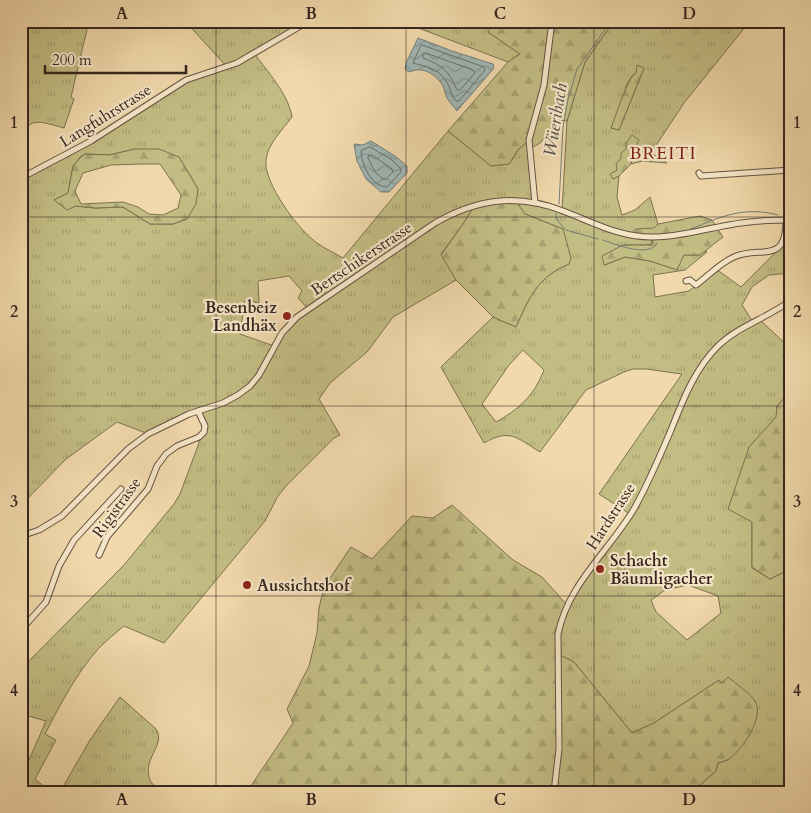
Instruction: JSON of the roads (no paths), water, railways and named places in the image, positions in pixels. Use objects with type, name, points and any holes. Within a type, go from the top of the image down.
[{"type":"street","name":"Langfuhrstrasse","points":[[21,178],[91,141],[186,80],[237,63],[308,21]]},
{"type":"street","points":[[535,203],[530,140],[544,85],[552,21]]},
{"type":"street","points":[[699,173],[701,176],[790,170]]},
{"type":"street","name":"Bertschikerstrasse","points":[[21,536],[39,530],[62,516],[128,449],[148,434],[178,419],[223,403],[238,395],[250,386],[259,375],[282,333],[297,317],[454,212],[495,201],[515,200],[562,210],[606,229],[635,237],[671,236],[731,224],[788,220]]},
{"type":"street","points":[[686,281],[690,280],[696,285],[730,258],[738,254],[775,250],[784,239],[788,220]]},
{"type":"street","name":"Hardstrasse","points":[[554,792],[560,749],[558,634],[567,605],[583,577],[634,507],[671,430],[682,402],[695,376],[706,360],[719,345],[734,333],[790,301]]},
{"type":"street","name":"Rigistrasse","points":[[99,556],[107,538],[148,489],[157,466],[166,454],[177,446],[198,438],[204,432],[205,426],[198,411]]},
{"type":"street","points":[[21,630],[40,611],[46,602],[59,566],[74,540],[121,489]]},
{"type":"water","points":[[418,38],[493,64],[494,68],[457,111],[447,98],[443,86],[437,78],[429,72],[414,70],[409,72],[405,69]]},
{"type":"water","points":[[371,141],[407,166],[407,173],[389,192],[381,192],[366,179],[357,161],[354,144],[363,145]]},
{"type":"waterway","name":"Wüeribach","points":[[559,204],[563,127],[568,99],[577,69],[611,21]]},
{"type":"waterway","name":"Wüeribach","points":[[691,229],[723,216],[744,212],[766,212],[778,215]]},
{"type":"waterway","name":"Wüeribach","points":[[556,214],[556,219],[566,230],[598,239]]},
{"type":"waterway","name":"Wüeribach","points":[[603,240],[641,250],[648,250],[657,243]]},
{"type":"place","name":"Besenbeiz Landhäx","points":[[287,316]]},
{"type":"place","name":"Schacht Bäumligacher","points":[[600,569]]},
{"type":"place","name":"Aussichtshof","points":[[247,585]]},
{"type":"district","name":"BREITI","points":[[663,153]]}]
